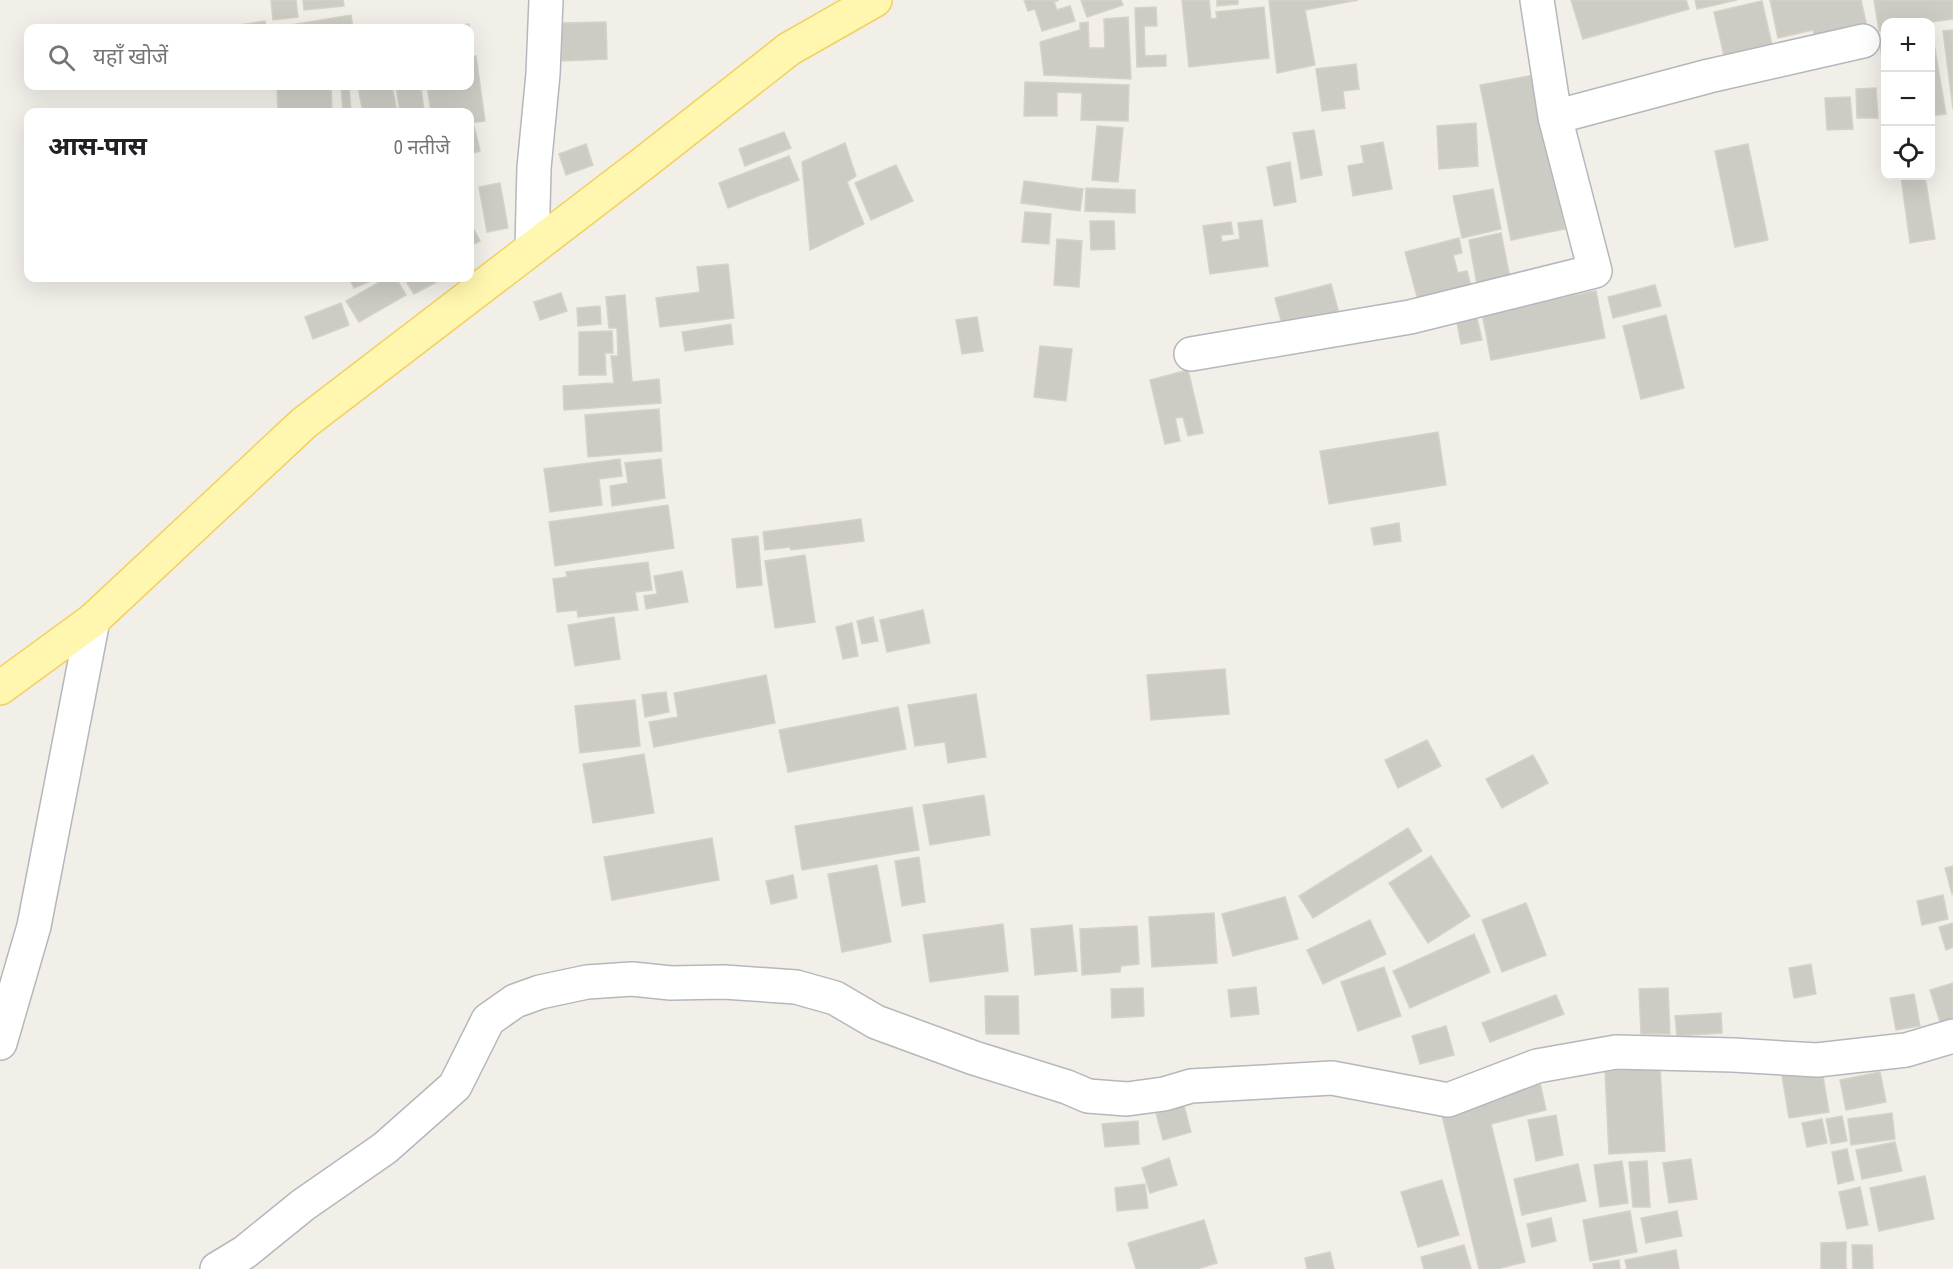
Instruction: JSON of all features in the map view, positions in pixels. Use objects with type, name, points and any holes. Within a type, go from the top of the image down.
[{"type":"main road","points":[[4,683],[93,620],[304,423],[789,49],[876,0]]},
{"type":"street","points":[[532,248],[534,168],[543,74],[546,0]]},
{"type":"street","points":[[1191,354],[1410,317],[1595,271],[1555,117],[1537,0]]},
{"type":"street","points":[[1555,117],[1709,76],[1863,41]]},
{"type":"street","points":[[0,1043],[34,926],[93,620]]},
{"type":"street","points":[[218,1269],[245,1252],[303,1205],[385,1148],[455,1086],[488,1020],[515,1000],[587,982],[632,979],[671,983],[734,982],[796,987],[835,998],[876,1022],[974,1058],[1088,1096],[1127,1100],[1164,1094],[1191,1086],[1332,1078],[1448,1100],[1537,1066],[1616,1052],[1733,1054],[1817,1060],[1906,1050],[1953,1036]]},
{"type":"building","points":[[271,0],[296,0],[298,17],[273,20]]},
{"type":"building","points":[[303,0],[343,0],[344,6],[304,10]]},
{"type":"building","points":[[1024,0],[1059,0],[1054,2],[1057,10],[1070,6],[1075,21],[1042,31],[1035,9],[1028,11]]},
{"type":"building","points":[[1081,0],[1121,0],[1123,5],[1087,17]]},
{"type":"building","points":[[1182,0],[1209,0],[1211,19],[1217,18],[1216,12],[1264,7],[1269,58],[1189,67]]},
{"type":"building","points":[[1217,0],[1238,0],[1238,4],[1217,6]]},
{"type":"building","points":[[1269,0],[1358,0],[1305,10],[1315,65],[1277,73]]},
{"type":"building","points":[[1571,0],[1686,0],[1689,9],[1583,39]]},
{"type":"building","points":[[1695,0],[1737,0],[1697,9]]},
{"type":"building","points":[[1770,0],[1861,0],[1867,27],[1815,37],[1813,30],[1778,38]]},
{"type":"building","points":[[1874,0],[1953,0],[1953,19],[1935,21],[1935,18],[1881,18],[1881,31],[1879,31]]},
{"type":"building","points":[[1762,1],[1775,58],[1727,69],[1714,12]]},
{"type":"building","points":[[1156,7],[1157,26],[1144,26],[1145,56],[1166,55],[1166,66],[1137,67],[1135,8]]},
{"type":"building","points":[[351,15],[352,24],[297,24]]},
{"type":"building","points":[[1128,17],[1131,79],[1044,75],[1040,42],[1080,30],[1080,23],[1088,22],[1089,48],[1105,48],[1104,19]]},
{"type":"building","points":[[265,21],[265,24],[246,24]]},
{"type":"building","points":[[606,22],[607,59],[562,61],[561,23]]},
{"type":"building","points":[[1953,30],[1953,109],[1943,31]]},
{"type":"building","points":[[1935,50],[1946,114],[1935,115]]},
{"type":"building","points":[[474,56],[476,56],[485,121],[474,122],[474,108],[430,108],[428,90],[474,90]]},
{"type":"building","points":[[1356,64],[1359,89],[1343,91],[1345,108],[1322,111],[1316,69]]},
{"type":"building","points":[[1534,75],[1565,229],[1511,240],[1480,85]]},
{"type":"building","points":[[1025,82],[1129,85],[1128,121],[1081,120],[1082,93],[1057,92],[1057,116],[1024,116]]},
{"type":"building","points":[[1876,88],[1878,118],[1857,118],[1856,89]]},
{"type":"building","points":[[277,90],[331,90],[332,108],[278,108]]},
{"type":"building","points":[[341,90],[349,90],[351,108],[343,108]]},
{"type":"building","points":[[359,90],[393,90],[396,108],[362,108]]},
{"type":"building","points":[[397,90],[421,90],[424,108],[399,108]]},
{"type":"building","points":[[1850,97],[1853,129],[1827,130],[1825,98]]},
{"type":"building","points":[[1476,123],[1478,166],[1439,169],[1437,126]]},
{"type":"building","points":[[474,126],[480,151],[474,153]]},
{"type":"building","points":[[1097,126],[1123,128],[1118,182],[1092,180]]},
{"type":"building","points":[[1314,130],[1322,175],[1301,179],[1293,133]]},
{"type":"building","points":[[784,132],[791,148],[745,166],[739,149]]},
{"type":"building","points":[[1383,142],[1392,189],[1353,196],[1348,166],[1364,163],[1361,146]]},
{"type":"building","points":[[845,143],[856,176],[847,182],[864,224],[810,250],[802,162]]},
{"type":"building","points":[[586,144],[593,165],[566,175],[559,154]]},
{"type":"building","points":[[1748,144],[1768,240],[1735,247],[1715,151]]},
{"type":"building","points":[[789,156],[799,180],[728,208],[719,183]]},
{"type":"building","points":[[1290,162],[1296,202],[1274,206],[1267,167]]},
{"type":"building","points":[[896,165],[913,201],[871,220],[855,183]]},
{"type":"building","points":[[1901,180],[1926,180],[1935,239],[1910,243]]},
{"type":"building","points":[[1024,181],[1083,189],[1080,211],[1021,203]]},
{"type":"building","points":[[500,183],[508,228],[487,232],[479,187]]},
{"type":"building","points":[[1086,188],[1135,190],[1135,213],[1085,211]]},
{"type":"building","points":[[1493,189],[1501,229],[1462,238],[1453,196]]},
{"type":"building","points":[[1025,212],[1051,214],[1049,244],[1022,242]]},
{"type":"building","points":[[1262,220],[1268,266],[1210,274],[1203,226],[1231,222],[1233,234],[1221,235],[1222,242],[1240,239],[1238,223]]},
{"type":"building","points":[[1090,221],[1114,221],[1115,249],[1091,250]]},
{"type":"building","points":[[474,230],[480,241],[474,244]]},
{"type":"building","points":[[1501,233],[1511,283],[1478,290],[1469,240]]},
{"type":"building","points":[[1459,238],[1462,253],[1453,255],[1458,273],[1467,271],[1472,290],[1419,304],[1405,252]]},
{"type":"building","points":[[1057,239],[1082,241],[1079,287],[1054,285]]},
{"type":"building","points":[[728,264],[734,318],[660,327],[656,298],[700,292],[697,267]]},
{"type":"building","points":[[351,282],[368,282],[354,288]]},
{"type":"building","points":[[380,282],[398,282],[406,295],[359,322],[346,301]]},
{"type":"building","points":[[406,282],[436,282],[414,294]]},
{"type":"building","points":[[1331,284],[1339,313],[1283,328],[1275,298]]},
{"type":"building","points":[[1655,285],[1661,306],[1613,318],[1608,297]]},
{"type":"building","points":[[1596,291],[1605,338],[1491,360],[1482,313]]},
{"type":"building","points":[[561,293],[567,311],[540,320],[534,302]]},
{"type":"building","points":[[625,295],[632,382],[659,379],[661,403],[564,410],[563,386],[614,383],[611,356],[618,356],[617,328],[609,328],[606,297]]},
{"type":"building","points":[[341,303],[349,325],[313,339],[305,317]]},
{"type":"building","points":[[600,306],[601,324],[578,326],[577,308]]},
{"type":"building","points":[[1666,315],[1684,388],[1641,399],[1623,326]]},
{"type":"building","points":[[977,317],[983,351],[962,354],[956,320]]},
{"type":"building","points":[[1477,318],[1482,340],[1461,344],[1457,322]]},
{"type":"building","points":[[731,324],[733,344],[685,351],[682,332]]},
{"type":"building","points":[[612,331],[613,353],[605,353],[606,375],[579,375],[579,332]]},
{"type":"building","points":[[1040,346],[1072,349],[1066,401],[1034,397]]},
{"type":"building","points":[[1188,370],[1203,433],[1188,436],[1183,417],[1175,418],[1180,441],[1165,444],[1150,380]]},
{"type":"building","points":[[659,409],[662,451],[588,457],[585,415]]},
{"type":"building","points":[[1438,432],[1446,485],[1329,504],[1320,451]]},
{"type":"building","points":[[620,459],[622,476],[599,479],[602,505],[550,512],[544,469]]},
{"type":"building","points":[[661,459],[665,498],[612,506],[610,486],[628,483],[625,463]]},
{"type":"building","points":[[668,505],[674,548],[555,566],[549,522]]},
{"type":"building","points":[[861,519],[864,541],[791,550],[790,547],[765,550],[763,532]]},
{"type":"building","points":[[1399,523],[1401,541],[1374,545],[1371,528]]},
{"type":"building","points":[[758,536],[762,585],[737,588],[732,539]]},
{"type":"building","points":[[805,555],[815,622],[775,628],[765,561]]},
{"type":"building","points":[[648,562],[652,590],[635,592],[638,610],[578,617],[577,610],[557,612],[553,579],[567,577],[566,572]]},
{"type":"building","points":[[682,571],[688,602],[646,609],[644,596],[657,594],[654,576]]},
{"type":"building","points":[[923,610],[930,643],[887,652],[880,620]]},
{"type":"building","points":[[614,617],[620,659],[575,666],[568,625]]},
{"type":"building","points":[[873,617],[878,641],[862,644],[857,621]]},
{"type":"building","points":[[852,623],[858,656],[843,659],[836,627]]},
{"type":"building","points":[[1225,669],[1229,714],[1151,720],[1147,675]]},
{"type":"building","points":[[766,675],[775,723],[654,747],[649,722],[678,717],[674,693]]},
{"type":"building","points":[[666,692],[669,712],[645,717],[642,695]]},
{"type":"building","points":[[976,694],[986,757],[948,763],[945,742],[915,746],[908,705]]},
{"type":"building","points":[[635,700],[640,746],[580,753],[575,706]]},
{"type":"building","points":[[898,707],[906,749],[788,772],[779,730]]},
{"type":"building","points":[[1427,740],[1441,766],[1398,788],[1385,760]]},
{"type":"building","points":[[644,754],[654,813],[593,823],[583,764]]},
{"type":"building","points":[[1533,755],[1548,783],[1502,808],[1486,779]]},
{"type":"building","points":[[984,795],[990,835],[930,845],[923,805]]},
{"type":"building","points":[[912,807],[919,850],[802,870],[795,826]]},
{"type":"building","points":[[1408,828],[1422,851],[1313,918],[1299,896]]},
{"type":"building","points":[[712,838],[719,880],[612,900],[604,857]]},
{"type":"building","points":[[1431,856],[1470,916],[1428,943],[1389,883]]},
{"type":"building","points":[[919,857],[925,902],[902,906],[895,861]]},
{"type":"building","points":[[877,865],[891,942],[842,952],[828,874]]},
{"type":"building","points":[[1953,866],[1953,893],[1952,894],[1945,868]]},
{"type":"building","points":[[793,875],[797,898],[771,904],[766,881]]},
{"type":"building","points":[[1943,895],[1948,919],[1922,925],[1917,901]]},
{"type":"building","points":[[1285,897],[1298,939],[1233,956],[1222,914]]},
{"type":"building","points":[[1526,903],[1546,955],[1502,972],[1482,920]]},
{"type":"building","points":[[1214,913],[1217,963],[1152,967],[1149,917]]},
{"type":"building","points":[[1370,920],[1386,954],[1323,984],[1307,950]]},
{"type":"building","points":[[1953,923],[1953,947],[1946,950],[1939,927]]},
{"type":"building","points":[[1003,924],[1008,971],[930,982],[923,935]]},
{"type":"building","points":[[1072,925],[1077,971],[1035,975],[1031,929]]},
{"type":"building","points":[[1137,926],[1139,964],[1121,966],[1120,972],[1082,975],[1080,929]]},
{"type":"building","points":[[1474,934],[1490,972],[1410,1008],[1393,971]]},
{"type":"building","points":[[1811,964],[1816,994],[1794,998],[1789,968]]},
{"type":"building","points":[[1384,967],[1401,1016],[1358,1031],[1341,982]]},
{"type":"building","points":[[1953,983],[1953,1021],[1941,1025],[1930,990]]},
{"type":"building","points":[[1256,987],[1259,1014],[1231,1017],[1228,990]]},
{"type":"building","points":[[1143,988],[1144,1016],[1112,1018],[1111,989]]},
{"type":"building","points":[[1668,988],[1670,1034],[1641,1034],[1639,989]]},
{"type":"building","points":[[1914,994],[1920,1026],[1896,1030],[1890,998]]},
{"type":"building","points":[[1556,995],[1564,1014],[1490,1042],[1482,1023]]},
{"type":"building","points":[[985,996],[1018,996],[1019,1034],[986,1034]]},
{"type":"building","points":[[1721,1013],[1722,1033],[1677,1036],[1675,1016]]},
{"type":"building","points":[[1446,1026],[1454,1055],[1420,1064],[1412,1036]]},
{"type":"building","points":[[1660,1068],[1665,1151],[1609,1154],[1605,1071]]},
{"type":"building","points":[[1822,1070],[1829,1112],[1789,1118],[1782,1076]]},
{"type":"building","points":[[1880,1072],[1886,1102],[1846,1110],[1840,1080]]},
{"type":"building","points":[[1540,1083],[1546,1110],[1491,1124],[1525,1262],[1497,1269],[1479,1269],[1440,1107]]},
{"type":"building","points":[[1184,1106],[1191,1132],[1163,1140],[1156,1113]]},
{"type":"building","points":[[1892,1113],[1895,1139],[1851,1145],[1848,1119]]},
{"type":"building","points":[[1556,1115],[1563,1155],[1536,1161],[1528,1120]]},
{"type":"building","points":[[1842,1116],[1847,1141],[1831,1144],[1826,1119]]},
{"type":"building","points":[[1822,1119],[1827,1143],[1807,1147],[1802,1123]]},
{"type":"building","points":[[1138,1121],[1139,1144],[1105,1147],[1102,1124]]},
{"type":"building","points":[[1895,1142],[1902,1171],[1862,1179],[1856,1150]]},
{"type":"building","points":[[1847,1149],[1854,1180],[1838,1184],[1832,1152]]},
{"type":"building","points":[[1169,1158],[1177,1185],[1150,1193],[1142,1168]]},
{"type":"building","points":[[1691,1159],[1697,1199],[1669,1203],[1663,1163]]},
{"type":"building","points":[[1622,1161],[1628,1203],[1600,1207],[1594,1165]]},
{"type":"building","points":[[1647,1161],[1650,1207],[1633,1207],[1629,1162]]},
{"type":"building","points":[[1578,1164],[1586,1201],[1522,1215],[1514,1179]]},
{"type":"building","points":[[1925,1176],[1934,1219],[1879,1231],[1870,1188]]},
{"type":"building","points":[[1442,1180],[1459,1235],[1418,1247],[1401,1192]]},
{"type":"building","points":[[1145,1184],[1148,1208],[1117,1211],[1115,1188]]},
{"type":"building","points":[[1860,1187],[1868,1225],[1847,1229],[1839,1192]]},
{"type":"building","points":[[1630,1211],[1637,1252],[1590,1261],[1583,1220]]},
{"type":"building","points":[[1677,1211],[1682,1236],[1646,1243],[1641,1218]]},
{"type":"building","points":[[1551,1218],[1556,1241],[1532,1247],[1527,1224]]},
{"type":"building","points":[[1204,1220],[1217,1263],[1197,1269],[1136,1269],[1128,1243]]},
{"type":"building","points":[[1846,1242],[1846,1269],[1821,1269],[1821,1243]]},
{"type":"building","points":[[1464,1245],[1471,1269],[1424,1269],[1421,1257]]},
{"type":"building","points":[[1852,1245],[1872,1245],[1873,1269],[1853,1269]]},
{"type":"building","points":[[1676,1250],[1679,1269],[1627,1269],[1625,1260]]},
{"type":"building","points":[[1330,1252],[1334,1269],[1307,1269],[1305,1258]]},
{"type":"building","points":[[1619,1260],[1620,1269],[1594,1269],[1593,1264]]}]
